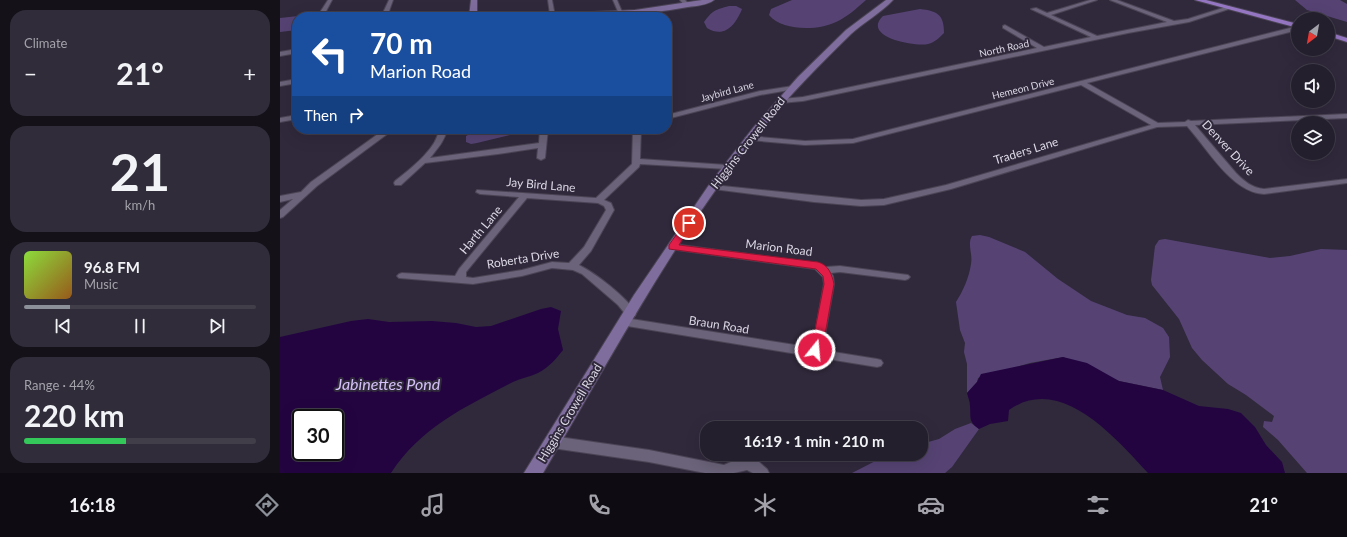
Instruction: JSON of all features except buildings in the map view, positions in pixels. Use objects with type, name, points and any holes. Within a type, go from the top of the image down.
[{"type":"main road","points":[[473,12],[474,0]]},
{"type":"main road","points":[[635,12],[663,10],[684,3],[711,0]]},
{"type":"main road","name":"Higgins Crowell Road","points":[[533,473],[673,247],[727,167],[749,138],[793,88],[850,32],[890,0]]},
{"type":"main road","points":[[1200,0],[1291,25]]},
{"type":"main road","points":[[1335,36],[1347,40]]},
{"type":"street","points":[[323,12],[330,0]]},
{"type":"street","points":[[386,12],[391,0]]},
{"type":"street","points":[[550,0],[552,12]]},
{"type":"street","points":[[615,0],[621,12]]},
{"type":"street","points":[[1046,15],[1095,0]]},
{"type":"street","points":[[1112,0],[1175,23]]},
{"type":"street","points":[[1034,8],[1097,38]]},
{"type":"street","name":"North Road","points":[[781,101],[803,99],[1175,23],[1229,8]]},
{"type":"street","points":[[1005,27],[1043,49]]},
{"type":"street","name":"Hemeon Drive","points":[[749,138],[805,143],[852,141],[1291,29]]},
{"type":"street","points":[[280,54],[292,52]]},
{"type":"street","points":[[280,84],[292,82]]},
{"type":"street","points":[[1082,83],[1157,125]]},
{"type":"street","name":"Jaybird Lane","points":[[672,116],[760,93],[793,88]]},
{"type":"street","name":"Traders Lane","points":[[713,187],[822,200],[861,203],[884,202],[948,187],[1157,125],[1188,122],[1347,116]]},
{"type":"street","points":[[280,120],[292,118]]},
{"type":"street","name":"Denver Drive","points":[[1188,122],[1234,175],[1247,187],[1255,190],[1266,191],[1347,181]]},
{"type":"street","points":[[280,215],[302,194],[326,175],[383,134]]},
{"type":"street","points":[[398,183],[422,161],[444,134]]},
{"type":"street","points":[[541,158],[541,144],[544,134]]},
{"type":"street","points":[[572,266],[588,250],[610,210],[608,205],[599,200],[636,165],[637,134]]},
{"type":"street","points":[[422,161],[498,152],[541,144]]},
{"type":"street","points":[[636,161],[727,167]]},
{"type":"street","name":"Jay Bird Lane","points":[[480,192],[596,202],[599,200]]},
{"type":"street","points":[[280,199],[302,194]]},
{"type":"street","name":"Harth Lane","points":[[462,280],[460,277],[462,271],[525,196]]},
{"type":"street","name":"Marion Road","points":[[673,247],[806,264],[818,266],[824,270],[840,269],[905,277]]},
{"type":"street","name":"Roberta Drive","points":[[402,276],[473,280],[552,266],[572,266],[586,272],[622,302],[628,318]]},
{"type":"street","points":[[810,352],[818,346],[829,284],[828,276],[824,270]]},
{"type":"street","name":"Braun Road","points":[[628,318],[877,363]]},
{"type":"street","points":[[552,442],[642,455],[726,472],[738,465],[747,464],[754,466],[762,473]]},
{"type":"shaded area","points":[[792,0],[866,0],[848,15],[836,22],[820,27],[801,28],[782,24],[769,15],[771,9]]},
{"type":"shaded area","points":[[1295,0],[1340,0],[1347,4],[1347,22],[1335,18],[1335,12],[1314,12],[1307,10]]},
{"type":"shaded area","points":[[729,6],[736,6],[742,9],[733,25],[724,31],[719,32],[707,28],[704,22],[712,13]]},
{"type":"shaded area","points":[[920,9],[935,12],[943,22],[944,33],[933,42],[921,45],[902,42],[884,35],[879,30],[878,23],[883,16]]},
{"type":"shaded area","points":[[292,17],[292,31],[280,32],[280,18]]},
{"type":"shaded area","points":[[470,134],[514,134],[471,144],[466,142],[466,136]]},
{"type":"shaded area","points":[[980,235],[989,237],[1025,252],[1058,279],[1091,301],[1127,315],[1145,318],[1163,328],[1169,337],[1170,357],[1160,377],[1163,390],[1119,381],[1063,357],[1030,363],[978,378],[977,382],[967,393],[967,364],[964,352],[965,343],[960,330],[956,302],[969,274],[971,260],[970,246],[972,236]]},
{"type":"shaded area","points":[[1165,239],[1270,258],[1290,256],[1321,249],[1347,250],[1347,473],[1307,473],[1278,440],[1263,427],[1264,421],[1272,422],[1274,416],[1246,395],[1228,384],[1202,360],[1192,348],[1179,319],[1152,285],[1151,280],[1155,246],[1159,240]]},
{"type":"shaded area","points":[[971,423],[979,429],[952,467],[945,473],[852,473],[875,461],[928,461],[928,442],[939,439],[955,429]]},
{"type":"water","name":"Jabinettes Pond","points":[[551,307],[561,311],[558,329],[563,350],[555,360],[538,373],[513,382],[478,400],[445,420],[416,443],[391,473],[280,473],[280,337],[351,321],[368,319],[389,322],[432,321],[456,323],[476,327],[491,326]]},
{"type":"water","points":[[1063,357],[1087,363],[1119,381],[1163,390],[1199,406],[1228,409],[1241,413],[1255,427],[1266,445],[1282,462],[1285,473],[1148,473],[1104,428],[1086,415],[1067,405],[1048,399],[1029,401],[1009,410],[1008,421],[990,424],[979,429],[973,424],[967,393],[977,382],[981,374]]},
{"type":"route","points":[[689,223],[673,247],[799,263],[818,266],[824,270],[828,276],[829,284],[818,346],[815,350]]}]
